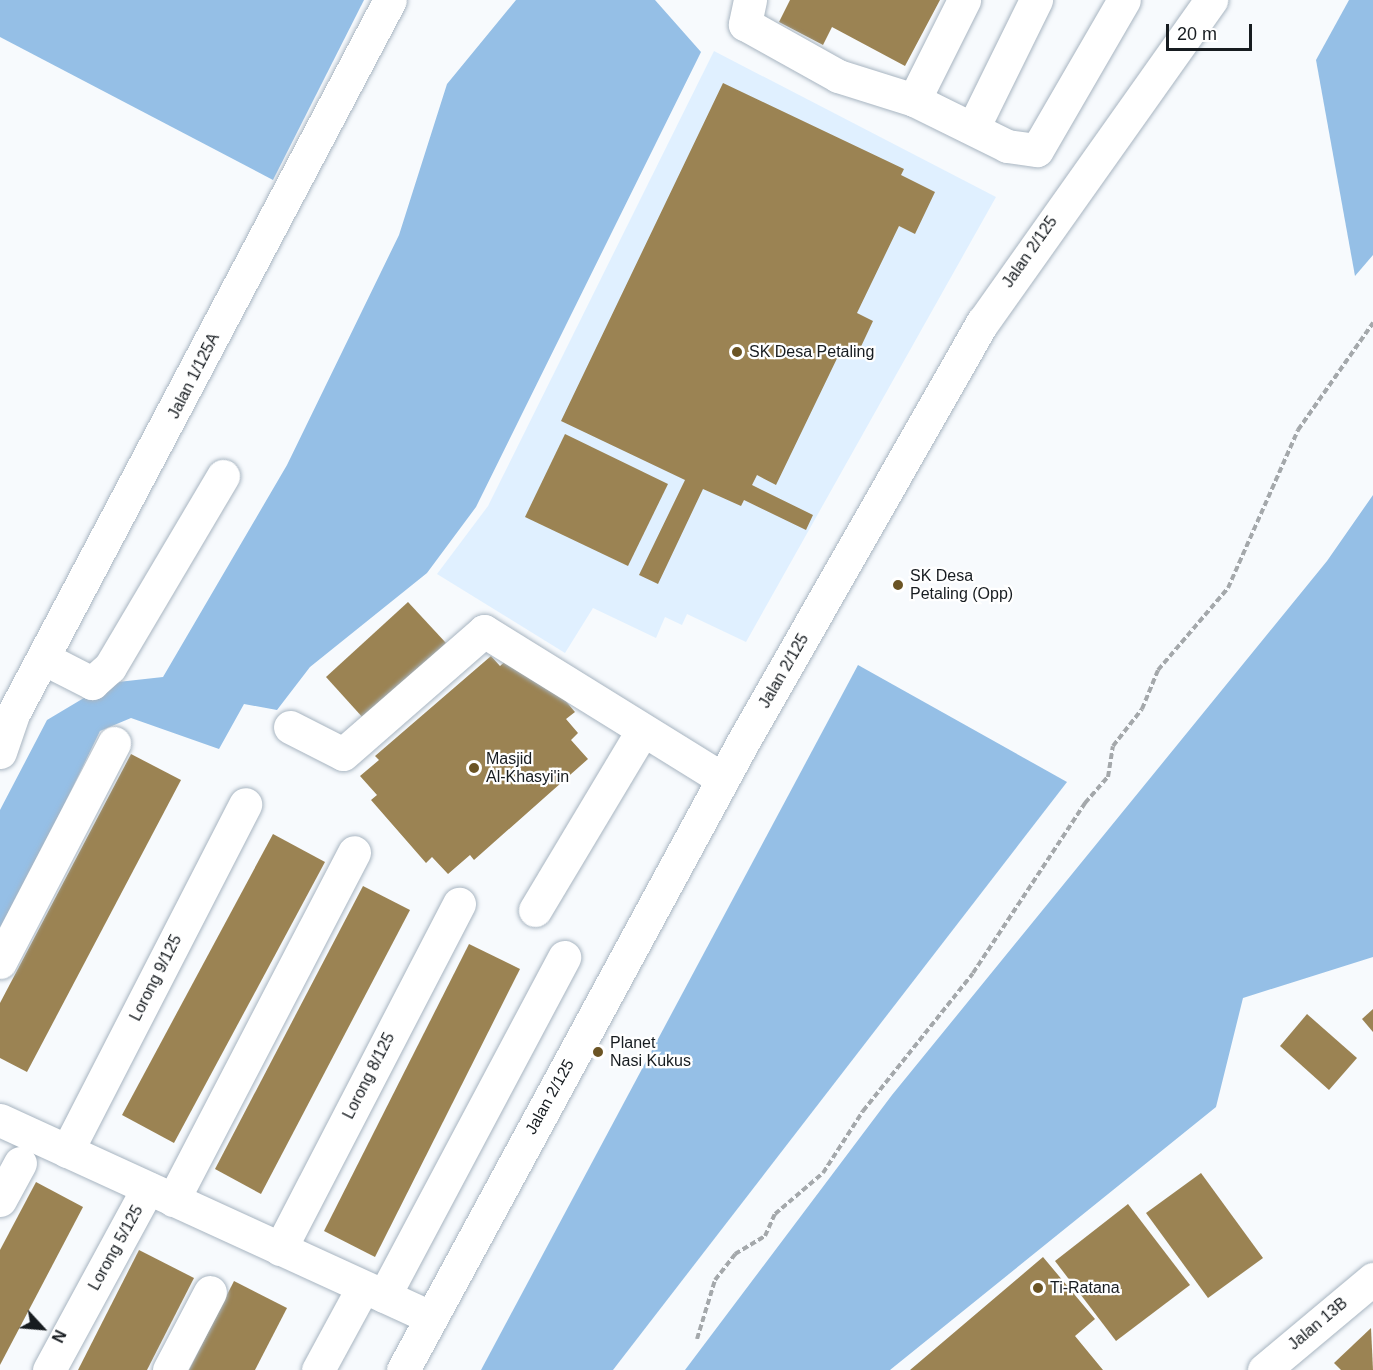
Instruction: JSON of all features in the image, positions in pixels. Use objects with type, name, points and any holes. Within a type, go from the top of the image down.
[{"type":"street","name":"Jalan 1/125A","points":[[0,752],[7,715],[45,659],[390,0]]},
{"type":"street","points":[[750,0],[745,24],[838,76],[914,100],[1007,146],[1037,150],[1124,0]]},
{"type":"street","points":[[914,100],[964,0]]},
{"type":"street","points":[[973,128],[1036,0]]},
{"type":"street","name":"Jalan 2/125","points":[[403,1370],[723,778],[988,313],[1211,0]]},
{"type":"street","points":[[45,659],[92,683],[110,667],[223,476]]},
{"type":"street","points":[[290,727],[343,754],[484,631],[642,731],[723,778]]},
{"type":"street","points":[[535,910],[642,731]]},
{"type":"street","points":[[0,963],[114,743]]},
{"type":"street","name":"Lorong 9/125","points":[[67,1151],[245,804]]},
{"type":"street","name":"Lorong 5/125","points":[[49,1370],[160,1194],[354,852]]},
{"type":"street","name":"Lorong 8/125","points":[[280,1249],[459,904]]},
{"type":"street","points":[[318,1370],[373,1292],[564,957]]},
{"type":"street","points":[[0,1120],[430,1317]]},
{"type":"street","points":[[0,1200],[20,1163]]},
{"type":"street","name":"Jalan 13B","points":[[1264,1370],[1373,1279]]},
{"type":"street","points":[[169,1370],[210,1292]]},
{"type":"path","points":[[697,1339],[715,1280],[735,1254],[765,1236],[775,1214],[823,1173],[863,1111],[974,973],[1085,802],[1108,777],[1113,746],[1142,709],[1158,670],[1228,588],[1298,430],[1373,323]]},
{"type":"shaded area","points":[[0,0],[364,0],[273,180],[0,37]]},
{"type":"shaded area","points":[[516,0],[655,0],[701,52],[476,507],[427,573],[310,667],[277,710],[244,704],[219,749],[131,718],[100,731],[0,937],[0,810],[47,720],[109,683],[163,677],[287,465],[399,235],[447,84]]},
{"type":"shaded area","points":[[1349,0],[1373,0],[1373,255],[1355,276],[1316,60]]},
{"type":"shaded area","name":"SK Desa Petaling","points":[[714,51],[996,197],[746,642],[687,614],[682,625],[665,617],[656,638],[593,608],[565,653],[437,574],[488,506]]},
{"type":"shaded area","points":[[1373,495],[1373,957],[1243,998],[1216,1107],[890,1370],[685,1370],[892,1095],[1327,561]]},
{"type":"shaded area","points":[[858,665],[1067,782],[613,1370],[481,1370]]},
{"type":"building","points":[[790,0],[940,0],[905,66],[832,27],[823,45],[779,22]]},
{"type":"building","points":[[723,83],[904,169],[901,175],[935,192],[915,234],[899,226],[857,313],[873,321],[858,353],[843,346],[776,485],[757,475],[752,485],[813,515],[806,530],[744,500],[741,506],[703,489],[658,584],[639,575],[685,480],[561,421]]},
{"type":"building","points":[[565,434],[668,484],[628,566],[525,517]]},
{"type":"building","points":[[408,602],[446,643],[364,719],[326,677]]},
{"type":"building","name":"Masjid Al-Khasyi'in","points":[[491,656],[500,666],[511,656],[564,699],[575,712],[566,719],[578,733],[571,740],[588,759],[474,860],[470,855],[448,874],[432,857],[426,863],[371,800],[377,795],[360,776],[379,760],[375,756]]},
{"type":"building","points":[[131,754],[181,780],[27,1072],[0,1058],[0,1003]]},
{"type":"building","points":[[273,834],[325,862],[174,1143],[122,1115]]},
{"type":"building","points":[[363,886],[410,910],[261,1194],[215,1169]]},
{"type":"building","points":[[469,944],[520,969],[375,1257],[324,1231]]},
{"type":"building","points":[[1373,1009],[1373,1032],[1362,1019]]},
{"type":"building","points":[[1307,1014],[1357,1058],[1329,1090],[1280,1046]]},
{"type":"building","points":[[1201,1173],[1263,1258],[1208,1298],[1146,1213]]},
{"type":"building","points":[[36,1182],[83,1207],[0,1365],[0,1250]]},
{"type":"building","points":[[1128,1204],[1190,1285],[1116,1341],[1055,1261]]},
{"type":"building","points":[[139,1250],[194,1278],[147,1370],[78,1370]]},
{"type":"building","name":"Ti-Ratana","points":[[1043,1257],[1095,1319],[1075,1336],[1103,1370],[910,1370]]},
{"type":"building","points":[[234,1281],[287,1308],[255,1370],[189,1370]]},
{"type":"building","points":[[1371,1328],[1373,1370],[1341,1370],[1334,1363]]},
{"type":"place","name":"SK Desa Petaling","points":[[737,352]]},
{"type":"place","name":"SK Desa Petaling (Opp)","points":[[898,585]]},
{"type":"place","name":"Masjid Al-Khasyi'in","points":[[474,768]]},
{"type":"place","name":"Planet Nasi Kukus","points":[[598,1052]]},
{"type":"place","name":"Ti-Ratana","points":[[1038,1288]]}]
